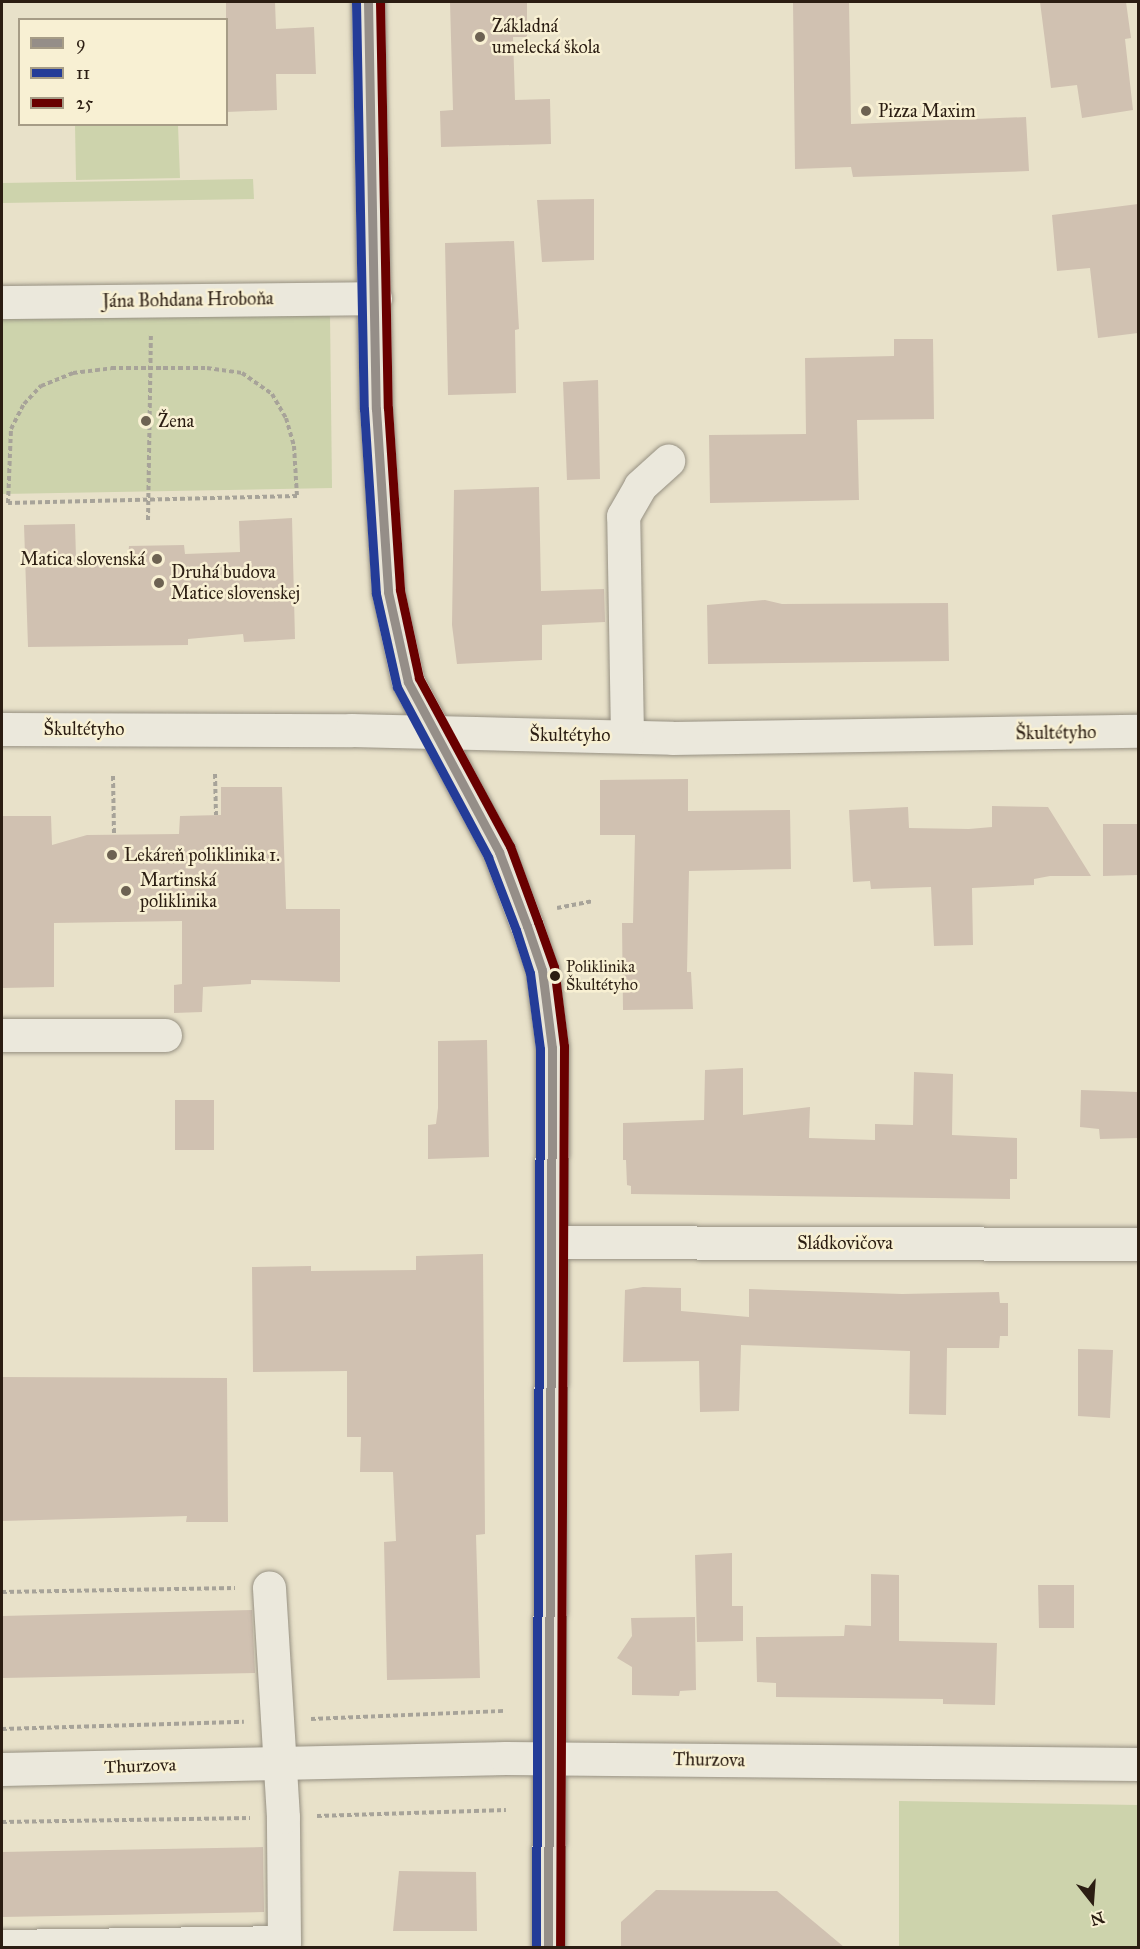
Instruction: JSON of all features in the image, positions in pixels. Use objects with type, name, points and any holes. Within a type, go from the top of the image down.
[{"type":"main road","points":[[368,2],[380,497],[388,592],[408,682],[499,852],[542,970],[552,1048],[548,1947]]},
{"type":"street","name":"Jána Bohdana Hroboňa","points":[[2,302],[375,298]]},
{"type":"street","points":[[627,735],[622,516],[640,486],[668,461]]},
{"type":"street","name":"Škultétyho","points":[[2,729],[759,737],[1138,731]]},
{"type":"street","points":[[2,1035],[165,1035]]},
{"type":"street","name":"Sládkovičova","points":[[552,1242],[1138,1244]]},
{"type":"street","points":[[2,1946],[284,1942],[279,1762],[269,1587]]},
{"type":"street","name":"Thurzova","points":[[2,1769],[279,1762],[548,1759],[1138,1764]]},
{"type":"path","points":[[148,520],[152,369],[151,300]]},
{"type":"path","points":[[111,368],[152,369],[207,368],[242,373],[272,394],[286,418],[294,446],[297,496],[8,503],[11,429],[24,404],[41,386],[73,373],[111,368]]},
{"type":"path","points":[[215,774],[216,815]]},
{"type":"path","points":[[113,776],[114,835]]},
{"type":"path","points":[[556,909],[593,901]]},
{"type":"path","points":[[2,1592],[269,1587]]},
{"type":"green space","points":[[75,126],[178,126],[180,178],[76,180]]},
{"type":"green space","points":[[253,179],[254,199],[2,203],[2,183]]},
{"type":"green space","points":[[330,314],[332,488],[2,494],[2,318]]},
{"type":"green space","points":[[899,1801],[1138,1805],[1138,1947],[899,1947]]},
{"type":"building","points":[[226,2],[275,2],[276,29],[314,27],[316,74],[276,74],[277,110],[228,112],[228,18],[226,18]]},
{"type":"building","points":[[450,2],[527,2],[527,37],[513,37],[515,100],[550,99],[551,144],[441,147],[440,111],[453,110]]},
{"type":"building","points":[[793,2],[849,2],[851,124],[1026,117],[1029,171],[853,177],[851,167],[795,169]]},
{"type":"building","points":[[1040,2],[1126,2],[1131,38],[1125,39],[1133,110],[1082,118],[1077,85],[1051,88]]},
{"type":"building","points":[[594,199],[594,260],[542,262],[537,200]]},
{"type":"building","points":[[1138,204],[1138,333],[1098,338],[1090,268],[1057,271],[1052,215]]},
{"type":"building","points":[[514,241],[519,329],[515,330],[516,393],[448,395],[445,243]]},
{"type":"building","points":[[894,339],[933,339],[934,419],[857,420],[859,500],[710,503],[709,435],[806,434],[805,358],[894,356]]},
{"type":"building","points":[[598,380],[600,479],[567,480],[563,382]]},
{"type":"building","points":[[539,487],[541,591],[604,589],[605,622],[542,625],[542,660],[457,664],[452,625],[454,490]]},
{"type":"building","name":"Druhá budova Matice slovenskej","points":[[292,518],[295,639],[244,642],[243,634],[188,639],[188,645],[28,647],[24,525],[75,524],[76,558],[128,557],[129,546],[184,545],[185,554],[240,552],[239,521]]},
{"type":"building","points":[[765,600],[782,604],[948,603],[949,661],[708,664],[707,605]]},
{"type":"building","points":[[688,779],[688,811],[790,810],[791,869],[689,871],[687,972],[691,972],[693,1009],[623,1010],[622,923],[633,923],[635,835],[600,835],[600,780]]},
{"type":"building","name":"Martinská poliklinika","points":[[221,787],[282,787],[286,909],[340,909],[340,982],[251,980],[251,984],[203,987],[202,1012],[174,1013],[174,985],[182,984],[182,921],[54,923],[54,987],[2,988],[2,816],[51,816],[52,845],[87,835],[179,834],[180,816],[221,815]]},
{"type":"building","points":[[992,806],[1048,807],[1091,876],[1050,876],[1034,879],[1034,885],[972,888],[973,945],[934,946],[931,887],[871,889],[870,881],[853,882],[849,810],[908,807],[909,828],[969,829],[992,827]]},
{"type":"building","points":[[1103,824],[1138,824],[1138,875],[1103,876]]},
{"type":"building","points":[[487,1040],[489,1157],[428,1159],[428,1125],[436,1124],[438,1108],[438,1041]]},
{"type":"building","points":[[743,1068],[743,1115],[810,1107],[809,1138],[875,1140],[875,1124],[913,1125],[914,1072],[953,1074],[952,1135],[1017,1138],[1017,1179],[1010,1179],[1010,1199],[631,1194],[631,1186],[627,1185],[626,1160],[623,1160],[623,1123],[704,1120],[705,1070]]},
{"type":"building","points":[[1081,1090],[1138,1092],[1138,1138],[1100,1139],[1099,1129],[1080,1127]]},
{"type":"building","points":[[175,1100],[214,1100],[214,1150],[175,1150]]},
{"type":"building","points":[[483,1254],[485,1534],[476,1535],[480,1678],[387,1680],[384,1542],[396,1541],[393,1472],[360,1472],[361,1437],[347,1437],[347,1371],[253,1372],[252,1267],[311,1266],[311,1271],[416,1270],[416,1256]]},
{"type":"building","points":[[643,1287],[681,1288],[681,1311],[749,1317],[749,1289],[902,1294],[999,1292],[1000,1303],[1008,1303],[1008,1336],[1000,1336],[999,1348],[947,1348],[946,1415],[909,1414],[910,1351],[741,1345],[739,1411],[700,1412],[699,1361],[623,1362],[625,1290]]},
{"type":"building","points":[[1078,1349],[1113,1350],[1110,1418],[1078,1416]]},
{"type":"building","points":[[2,1377],[227,1378],[228,1522],[186,1522],[187,1516],[2,1521]]},
{"type":"building","points":[[732,1553],[732,1606],[743,1606],[743,1641],[697,1642],[695,1555]]},
{"type":"building","points":[[871,1574],[899,1575],[899,1641],[997,1643],[995,1705],[943,1704],[943,1699],[776,1697],[776,1683],[757,1682],[756,1637],[844,1636],[845,1625],[871,1626]]},
{"type":"building","points":[[1038,1585],[1074,1585],[1074,1628],[1039,1628]]},
{"type":"building","points":[[252,1610],[255,1673],[3,1678],[2,1616]]},
{"type":"building","points":[[695,1617],[696,1690],[680,1691],[679,1696],[632,1695],[632,1667],[617,1658],[632,1636],[631,1618]]},
{"type":"building","points":[[263,1847],[264,1912],[3,1917],[2,1852]]},
{"type":"building","points":[[399,1871],[476,1872],[477,1931],[393,1931]]},
{"type":"building","points":[[656,1890],[777,1891],[844,1947],[621,1947],[621,1922]]},
{"type":"transit line","name":"11","points":[[356,2],[364,409],[376,594],[397,687],[488,857],[516,930],[530,973],[540,1049],[536,1948]]},
{"type":"transit line","name":"9","points":[[368,2],[376,409],[388,592],[408,682],[499,852],[527,926],[542,970],[552,1048],[548,1948]]},
{"type":"transit line","name":"25","points":[[380,2],[388,408],[400,590],[419,678],[510,846],[538,922],[554,967],[564,1046],[560,1948]]},
{"type":"place","name":"Základná umelecká škola","points":[[480,37]]},
{"type":"place","name":"Pizza Maxim","points":[[866,111]]},
{"type":"place","name":"Žena","points":[[146,421]]},
{"type":"place","name":"Matica slovenská","points":[[157,559]]},
{"type":"place","name":"Druhá budova Matice slovenskej","points":[[159,583]]},
{"type":"place","name":"Lekáreň poliklinika 1.","points":[[112,855]]},
{"type":"place","name":"Martinská poliklinika","points":[[126,891]]},
{"type":"place","name":"Poliklinika Škultétyho","points":[[555,976]]}]
